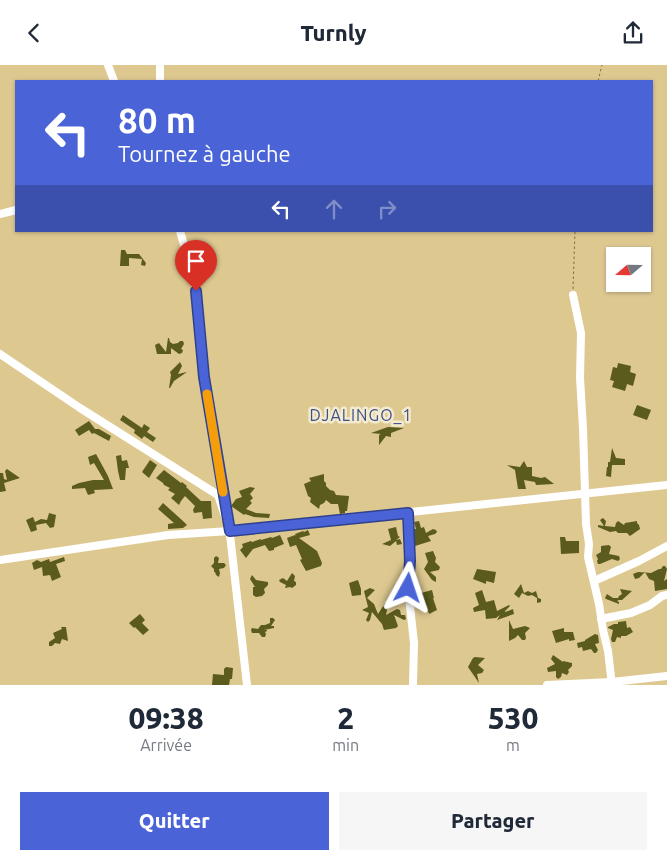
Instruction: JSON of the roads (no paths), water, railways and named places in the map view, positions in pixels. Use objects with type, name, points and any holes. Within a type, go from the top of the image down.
[{"type":"street","points":[[108,65],[114,80]]},
{"type":"street","points":[[160,65],[160,80]]},
{"type":"street","points":[[0,214],[15,210]]},
{"type":"street","points":[[180,232],[195,286],[204,377],[230,531],[247,685]]},
{"type":"street","points":[[573,295],[581,333],[580,378],[584,428],[588,557],[602,619],[612,683]]},
{"type":"street","points":[[0,354],[80,408],[218,495],[230,531]]},
{"type":"street","points":[[0,560],[168,535],[230,531],[667,485]]},
{"type":"street","points":[[408,513],[410,561],[408,588],[414,643],[413,685]]},
{"type":"street","points":[[594,581],[667,546]]},
{"type":"street","points":[[602,619],[631,613],[667,595]]},
{"type":"street","points":[[547,685],[612,683],[667,676]]},
{"type":"district","name":"DJALINGO_1","points":[[361,415]]}]
